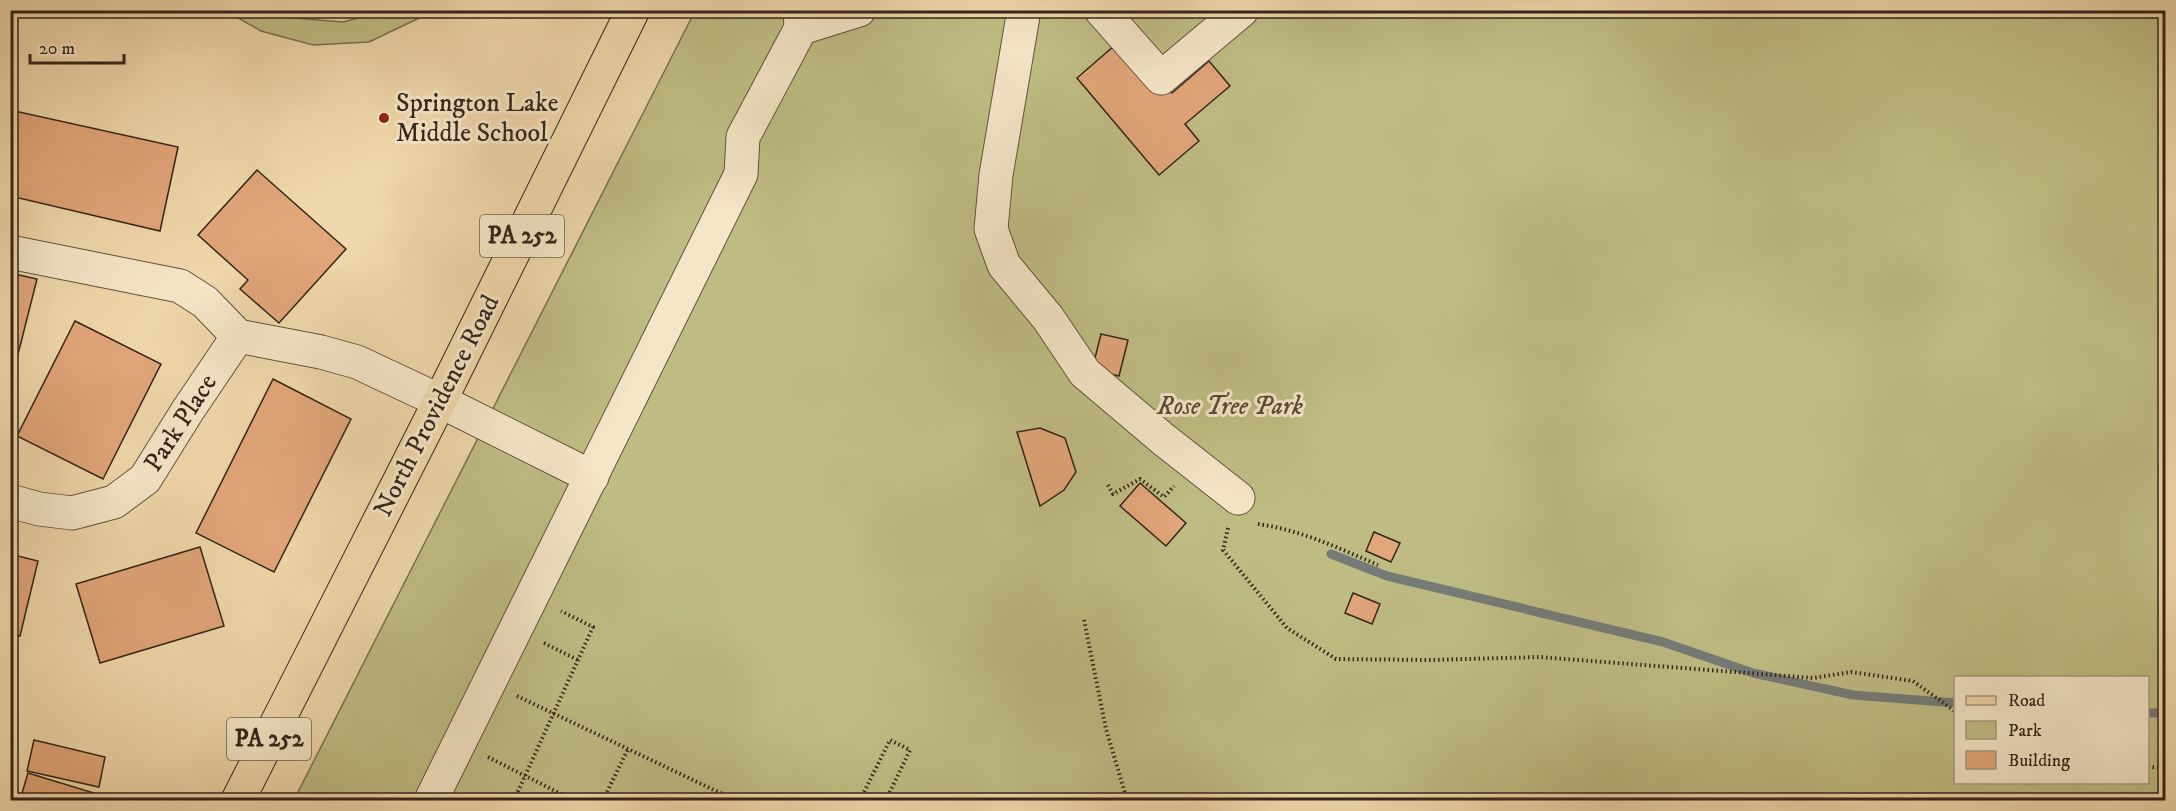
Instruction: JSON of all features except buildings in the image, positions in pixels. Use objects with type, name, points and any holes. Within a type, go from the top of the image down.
[{"type":"main road","name":"North Providence Road","points":[[238,801],[441,401],[633,10]]},
{"type":"street","points":[[431,801],[741,174],[743,137],[800,19],[859,10]]},
{"type":"street","points":[[1024,10],[996,175],[991,229],[1004,265],[1048,318],[1085,373],[1191,461],[1234,509]]},
{"type":"street","points":[[1101,10],[1161,78],[1242,10]]},
{"type":"street","points":[[10,252],[180,286],[205,302],[238,336],[321,352],[357,362],[441,401],[592,477]]},
{"type":"street","name":"Park Place","points":[[10,501],[39,509],[72,513],[114,502],[146,479],[188,410],[238,336]]},
{"type":"path","points":[[1108,485],[1113,494],[1140,479],[1164,497],[1191,461]]},
{"type":"path","points":[[1378,565],[1337,547],[1277,527],[1234,509],[1223,550],[1287,628],[1336,659],[1430,660],[1539,657],[1813,678],[1851,672],[1913,681],[1954,711]]},
{"type":"path","points":[[514,801],[593,627],[550,606]]},
{"type":"path","points":[[1084,620],[1106,729],[1127,801]]},
{"type":"path","points":[[535,639],[578,660]]},
{"type":"path","points":[[510,693],[735,801]]},
{"type":"path","points":[[860,800],[890,740],[910,750],[886,801]]},
{"type":"path","points":[[603,801],[628,749]]},
{"type":"path","points":[[482,754],[573,801]]},
{"type":"path","points":[[2149,766],[2166,768]]},
{"type":"green space","points":[[226,11],[270,11],[293,18],[343,22],[384,11],[434,11],[369,42],[313,45],[261,31]]},
{"type":"green space","name":"Rose Tree Park","points":[[695,11],[2165,11],[2165,800],[294,800]]},
{"type":"waterway","points":[[1331,554],[1387,576],[1663,642],[1753,673],[1853,695],[1954,703]]},
{"type":"waterway","points":[[2149,713],[2166,713]]},
{"type":"place","name":"Springton Lake Middle School","points":[[384,118]]}]
